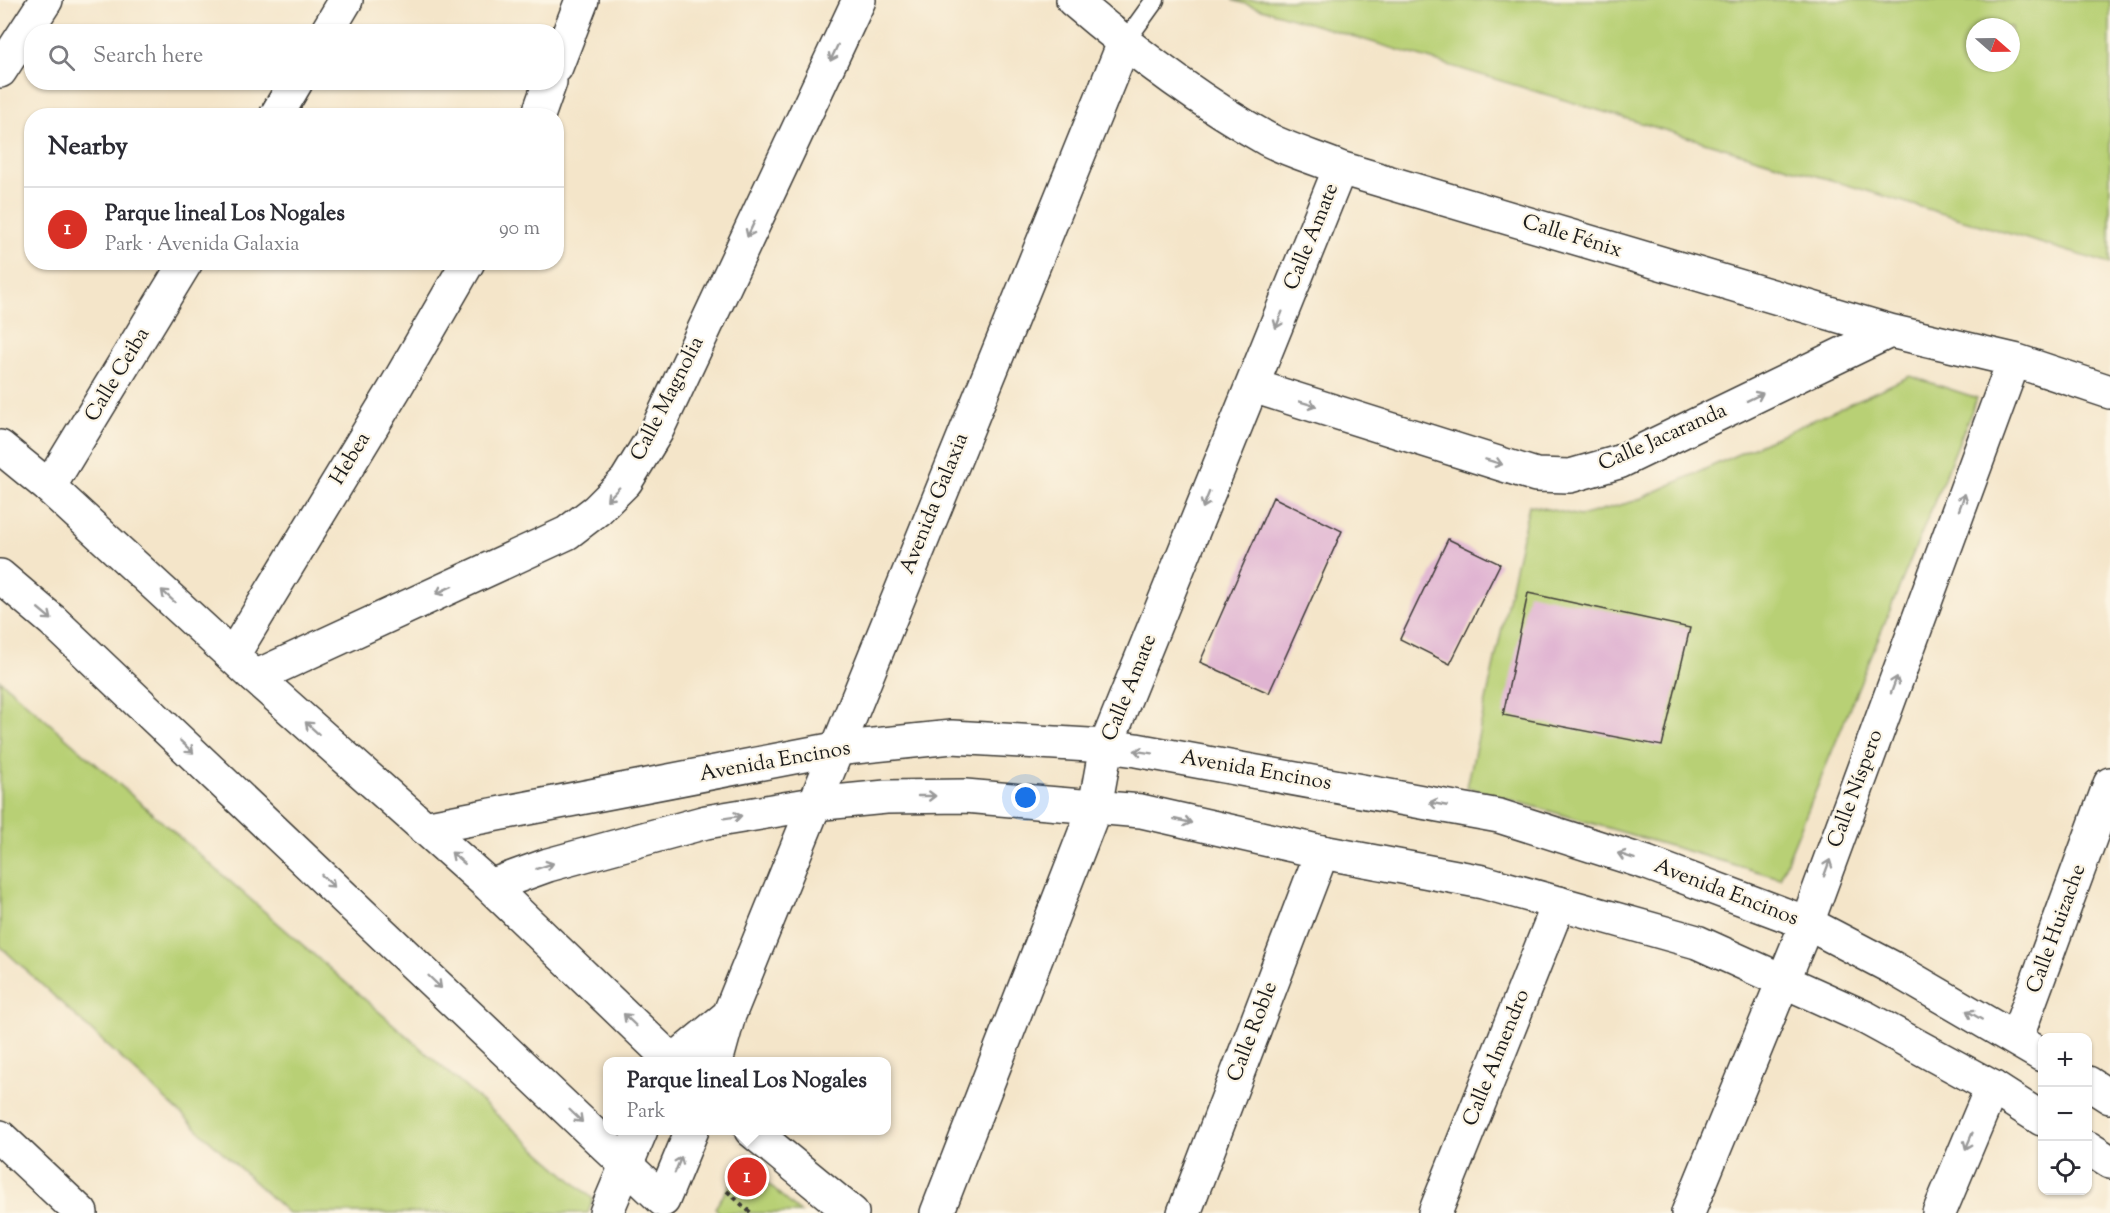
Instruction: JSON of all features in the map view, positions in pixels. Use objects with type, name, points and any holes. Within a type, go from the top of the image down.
[{"type":"street","points":[[30,24],[46,0]]},
{"type":"street","points":[[332,24],[346,0]]},
{"type":"street","points":[[564,46],[582,0]]},
{"type":"street","name":"Calle Magnolia","points":[[244,666],[567,533],[597,510],[626,481],[656,432],[859,0]]},
{"type":"street","name":"Calle Fénix","points":[[1073,0],[1124,43],[1196,96],[1269,140],[1340,168],[1890,331],[2014,360],[2110,392]]},
{"type":"street","points":[[0,71],[24,34]]},
{"type":"street","name":"Avenida Galaxia","points":[[717,1057],[729,1015],[835,749],[1124,43]]},
{"type":"street","points":[[281,108],[291,90]]},
{"type":"street","points":[[541,108],[547,90]]},
{"type":"street","name":"Calle Amate","points":[[937,1213],[1095,807],[1106,746],[1340,168]]},
{"type":"street","name":"Calle Ceiba","points":[[49,487],[181,270]]},
{"type":"street","name":"Hebea","points":[[244,666],[394,390],[463,270]]},
{"type":"street","name":"Calle Jacaranda","points":[[1252,386],[1536,475],[1570,476],[1619,462],[1890,331]]},
{"type":"street","name":"Calle Níspero","points":[[1688,1213],[1807,923],[2014,360]]},
{"type":"street","points":[[0,447],[49,487],[244,666],[490,886],[668,1057]]},
{"type":"street","points":[[0,576],[70,637],[626,1164],[667,1209],[691,1135]]},
{"type":"street","name":"Avenida Encinos","points":[[424,828],[835,749],[952,737],[1106,746],[1499,816],[1647,863],[1807,923],[1893,968],[2029,1047]]},
{"type":"street","name":"Calle Huizache","points":[[2029,1047],[2110,784]]},
{"type":"street","points":[[490,886],[548,865],[706,822],[814,804],[886,796],[965,796],[1141,811],[1322,852],[1484,882],[1697,942],[1866,1018],[1992,1087],[2038,1116]]},
{"type":"street","name":"Calle Roble","points":[[1184,1213],[1322,852]]},
{"type":"street","name":"Calle Almendro","points":[[1436,1213],[1558,903]]},
{"type":"street","name":"Avenida Galaxia","points":[[677,1057],[729,1015]]},
{"type":"street","points":[[2092,1086],[2110,1097]]},
{"type":"street","points":[[1939,1213],[1992,1087]]},
{"type":"street","points":[[606,1213],[639,1135]]},
{"type":"street","points":[[756,1135],[852,1213]]},
{"type":"street","points":[[0,1137],[81,1213]]},
{"type":"street","points":[[2092,1151],[2110,1162]]},
{"type":"lane","name":"Avenida Galaxia","points":[[1124,43],[1155,0]]},
{"type":"path","points":[[726,1191],[751,1213]]},
{"type":"green space","points":[[1232,0],[2110,0],[2110,264]]},
{"type":"green space","points":[[1910,376],[1977,398],[1780,878],[1467,787],[1529,505],[1580,516],[1635,501]]},
{"type":"green space","points":[[0,680],[593,1199],[588,1213],[288,1213],[0,946]]},
{"type":"green space","points":[[744,1163],[801,1213],[720,1213],[715,1208]]},
{"type":"building","points":[[1273,497],[1342,531],[1269,693],[1200,662]]},
{"type":"building","points":[[1448,539],[1500,564],[1450,664],[1400,639]]},
{"type":"building","points":[[1528,593],[1690,628],[1662,746],[1503,715]]},
{"type":"place","name":"Parque lineal Los Nogales","points":[[747,1177]]}]
